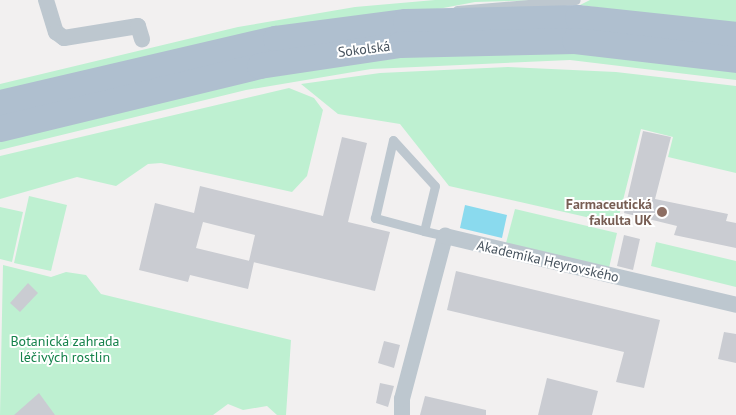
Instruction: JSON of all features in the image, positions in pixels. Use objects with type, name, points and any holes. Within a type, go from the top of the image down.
[{"type":"main road","name":"Sokolská","points":[[0,103],[276,39],[431,20],[578,18],[736,35]]},
{"type":"main road","name":"Sokolská","points":[[0,129],[260,66],[400,45],[575,41],[736,60]]},
{"type":"street","points":[[46,0],[56,32],[64,38],[138,26],[142,39]]},
{"type":"street","points":[[402,415],[402,399],[445,236]]},
{"type":"street","name":"Akademika Heyrovského","points":[[445,236],[736,306]]},
{"type":"lane","points":[[431,20],[474,6],[576,0]]},
{"type":"lane","points":[[424,231],[435,186],[393,140],[375,218],[424,231],[445,236]]},
{"type":"green space","points":[[435,0],[546,0],[475,2],[0,92],[0,84],[238,27],[355,7]]},
{"type":"green space","points":[[590,0],[736,0],[736,27],[580,5]]},
{"type":"green space","points":[[567,50],[736,70],[736,80],[570,60],[371,69],[246,90],[0,150],[0,140],[216,85],[382,56]]},
{"type":"green space","points":[[508,67],[616,72],[736,86],[736,173],[668,157],[673,137],[641,129],[617,224],[449,186],[400,124],[338,114],[301,84],[380,73]]},
{"type":"green space","points":[[289,88],[314,98],[323,110],[307,176],[292,192],[161,163],[148,164],[116,186],[77,177],[0,199],[0,156]]},
{"type":"green space","points":[[29,196],[67,205],[51,271],[14,263]]},
{"type":"green space","points":[[0,207],[23,212],[12,262],[0,259]]},
{"type":"green space","points":[[515,209],[617,233],[609,268],[506,243]]},
{"type":"green space","points":[[656,242],[736,261],[736,287],[651,266]]},
{"type":"green space","name":"Botanická zahrada léčivých rostlin","points":[[3,265],[51,277],[66,272],[86,275],[101,294],[291,340],[286,415],[277,415],[267,406],[243,410],[228,404],[213,415],[0,415]]},
{"type":"water","points":[[465,205],[507,215],[502,238],[460,228]]},
{"type":"building","points":[[643,131],[671,137],[655,199],[728,214],[726,221],[736,223],[736,248],[674,235],[677,226],[624,213]]},
{"type":"building","points":[[342,137],[367,143],[348,222],[390,232],[375,291],[254,262],[248,289],[190,275],[188,282],[139,270],[155,203],[194,213],[200,186],[323,216]],"holes":[[[203,222],[255,235],[249,261],[196,248]]]},
{"type":"building","points":[[624,235],[640,239],[633,270],[617,266]]},
{"type":"building","points":[[456,271],[660,320],[644,388],[616,382],[624,352],[447,310]]},
{"type":"building","points":[[28,283],[38,293],[20,312],[10,303]]},
{"type":"building","points":[[724,332],[736,334],[736,363],[718,359]]},
{"type":"building","points":[[384,341],[400,345],[394,368],[378,363]]},
{"type":"building","points":[[547,378],[598,391],[592,415],[538,415]]},
{"type":"building","points":[[380,383],[394,386],[388,407],[376,403]]},
{"type":"building","points":[[39,393],[55,415],[14,415]]},
{"type":"building","points":[[425,396],[486,410],[486,415],[420,415]]},
{"type":"place","name":"Farmaceutická fakulta UK","points":[[662,212]]}]
